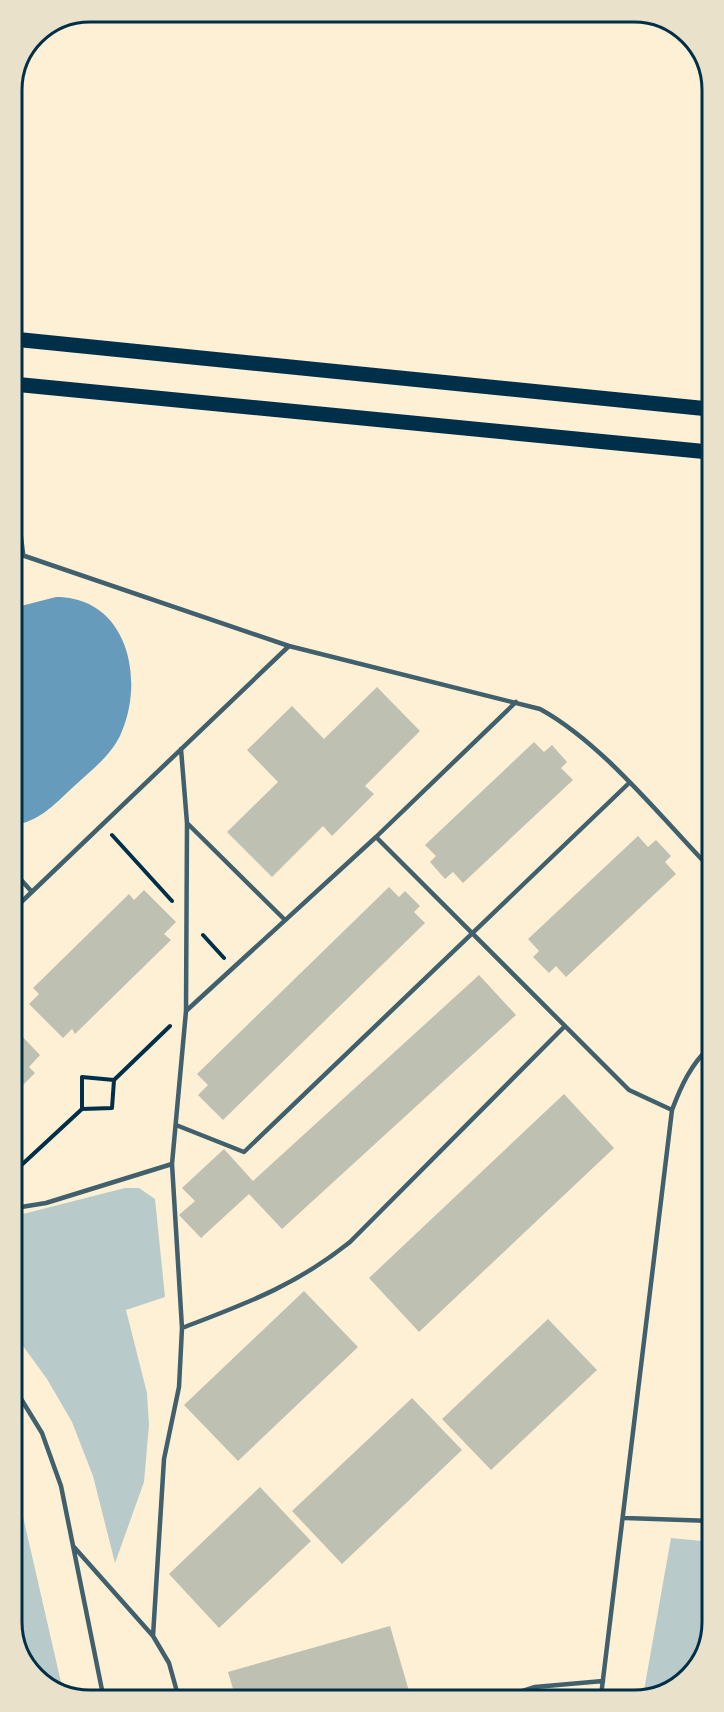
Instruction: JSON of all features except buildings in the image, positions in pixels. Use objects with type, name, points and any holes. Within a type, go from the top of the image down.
[{"type":"main road","points":[[23,340],[702,408]]},
{"type":"main road","points":[[23,385],[702,451]]},
{"type":"lane","points":[[23,553],[289,646],[540,709],[566,723],[702,860]]},
{"type":"lane","points":[[22,901],[289,646]]},
{"type":"lane","points":[[186,1011],[376,837],[516,702]]},
{"type":"lane","points":[[153,1636],[164,1459],[179,1387],[182,1328],[172,1164],[186,1011],[187,823],[181,749]]},
{"type":"lane","points":[[176,1125],[244,1152],[628,784]]},
{"type":"lane","points":[[187,823],[285,920]]},
{"type":"lane","points":[[376,837],[628,1090],[672,1110]]},
{"type":"lane","points":[[22,881],[32,891]]},
{"type":"lane","points":[[182,1328],[272,1292],[318,1267],[350,1242],[565,1026]]},
{"type":"lane","points":[[602,1690],[625,1518],[672,1110],[682,1084],[702,1055]]},
{"type":"lane","points":[[22,1207],[46,1203],[172,1164]]},
{"type":"lane","points":[[22,1401],[42,1434],[61,1486],[102,1689]]},
{"type":"lane","points":[[625,1518],[702,1521]]},
{"type":"lane","points":[[73,1545],[153,1636],[169,1663],[176,1689]]},
{"type":"lane","points":[[529,1690],[603,1681]]},
{"type":"path","points":[[102,824],[233,968]]},
{"type":"path","points":[[22,1165],[82,1108],[112,1108],[114,1080],[186,1011]]},
{"type":"path","points":[[82,1108],[82,1077],[114,1080]]},
{"type":"shaded area","points":[[125,1188],[139,1188],[155,1199],[165,1297],[126,1310],[147,1393],[149,1425],[144,1482],[115,1563],[93,1476],[72,1422],[47,1379],[22,1345],[22,1214]]},
{"type":"shaded area","points":[[22,1512],[61,1683],[39,1666],[30,1652],[24,1635]]},
{"type":"shaded area","points":[[671,1538],[702,1541],[702,1622],[698,1643],[682,1670],[664,1682],[644,1688]]},
{"type":"water","points":[[56,597],[80,601],[99,610],[114,625],[124,643],[130,664],[131,687],[129,709],[122,731],[113,748],[100,763],[45,812],[23,823],[23,606]]}]
